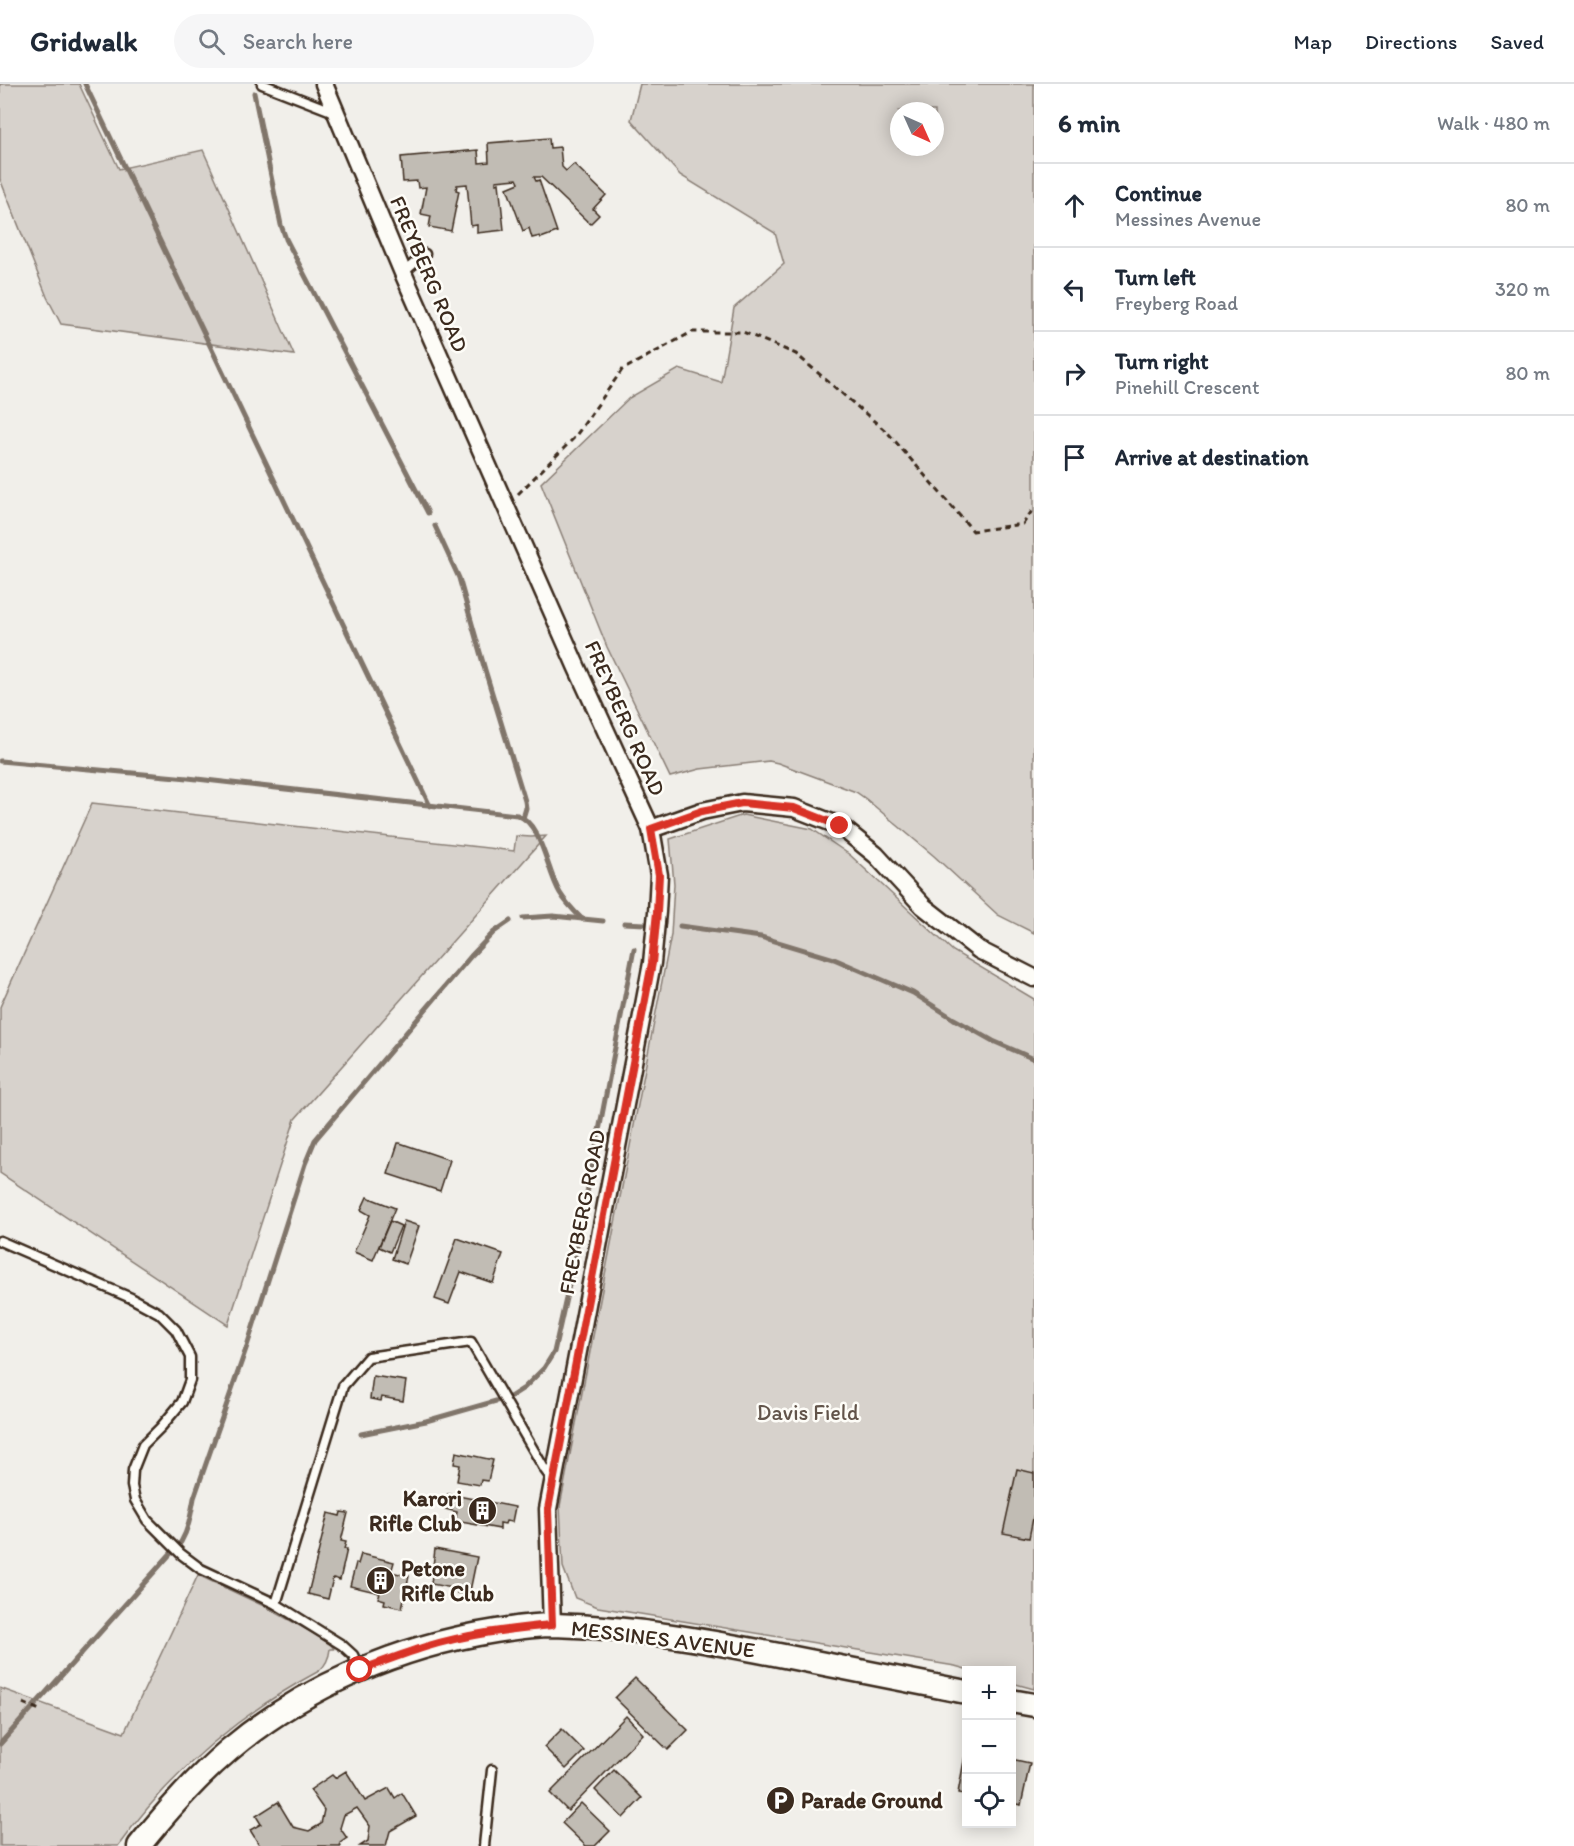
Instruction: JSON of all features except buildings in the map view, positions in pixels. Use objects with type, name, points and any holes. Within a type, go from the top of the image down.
[{"type":"street","name":"FREYBERG ROAD","points":[[324,84],[403,273],[651,829],[659,875],[652,963],[548,1509],[552,1625]]},
{"type":"street","points":[[651,829],[702,811],[742,803],[794,808],[831,822],[840,826],[876,855],[923,906],[969,943],[1034,978]]},
{"type":"street","name":"MESSINES AVENUE","points":[[139,1846],[191,1786],[230,1749],[287,1709],[360,1670],[426,1647],[474,1635],[552,1625],[629,1630],[710,1641],[962,1691]]},
{"type":"street","points":[[1016,1702],[1034,1705]]},
{"type":"lane","points":[[262,84],[335,112]]},
{"type":"lane","points":[[403,273],[425,254]]},
{"type":"lane","points":[[0,1241],[159,1312],[176,1330],[190,1357],[190,1380],[182,1402],[143,1445],[133,1470],[132,1486],[135,1500],[147,1520],[181,1554],[201,1569],[276,1604],[342,1645],[353,1655],[360,1670]]},
{"type":"lane","points":[[276,1604],[343,1386],[368,1357],[471,1342],[553,1481]]},
{"type":"lane","points":[[484,1846],[492,1770]]},
{"type":"path","points":[[506,506],[575,437],[622,370],[692,332],[743,332],[796,354],[888,433],[973,531],[1023,524],[1034,508]]},
{"type":"path","points":[[23,1703],[40,1710]]},
{"type":"green space","points":[[0,84],[79,84],[119,169],[203,150],[294,355],[61,324],[47,297],[0,179]]},
{"type":"green space","points":[[640,84],[1034,84],[1034,933],[998,915],[934,856],[856,792],[769,761],[700,769],[670,777],[607,647],[541,483],[629,398],[679,369],[721,382],[734,308],[784,264],[775,233],[680,175],[631,120]]},
{"type":"green space","points":[[92,803],[514,851],[516,836],[546,836],[295,1119],[228,1325],[0,1173],[0,1007]]},
{"type":"green space","name":"Davis Field","points":[[743,815],[812,829],[850,855],[953,951],[1034,999],[1034,1689],[1016,1684],[1016,1666],[962,1666],[962,1668],[598,1607],[575,1598],[563,1567],[560,1506],[671,935],[674,884],[670,839]]},
{"type":"green space","points":[[198,1575],[266,1607],[329,1642],[334,1649],[330,1649],[325,1664],[319,1671],[261,1706],[208,1747],[161,1793],[118,1846],[0,1846],[0,1688],[124,1733]]},
{"type":"waterway","points":[[85,84],[430,806]]},
{"type":"waterway","points":[[254,93],[281,225],[286,239],[428,513]]},
{"type":"waterway","points":[[435,526],[459,578],[525,801],[526,808],[523,818]]},
{"type":"waterway","points":[[0,761],[188,778],[517,815],[532,828],[543,849],[555,884],[567,904],[582,919]]},
{"type":"waterway","points":[[523,918],[553,916],[603,921]]},
{"type":"waterway","points":[[0,1744],[181,1542],[305,1164],[315,1140],[471,956],[494,932],[510,921]]},
{"type":"waterway","points":[[624,923],[645,924]]},
{"type":"waterway","points":[[680,926],[761,937],[834,959],[913,993],[993,1041],[1034,1059]]},
{"type":"waterway","points":[[361,1434],[426,1421],[510,1397],[524,1388],[544,1368],[554,1352],[571,1276],[634,949]]},
{"type":"place","name":"Karori Rifle Club","points":[[483,1511]]},
{"type":"place","name":"Petone Rifle Club","points":[[380,1581]]},
{"type":"place","name":"Parade Ground","points":[[780,1800]]},
{"type":"route","points":[[360,1670],[426,1647],[474,1635],[552,1625],[548,1509],[652,963],[659,875],[651,829],[702,811],[742,803],[794,808],[840,826]]}]
